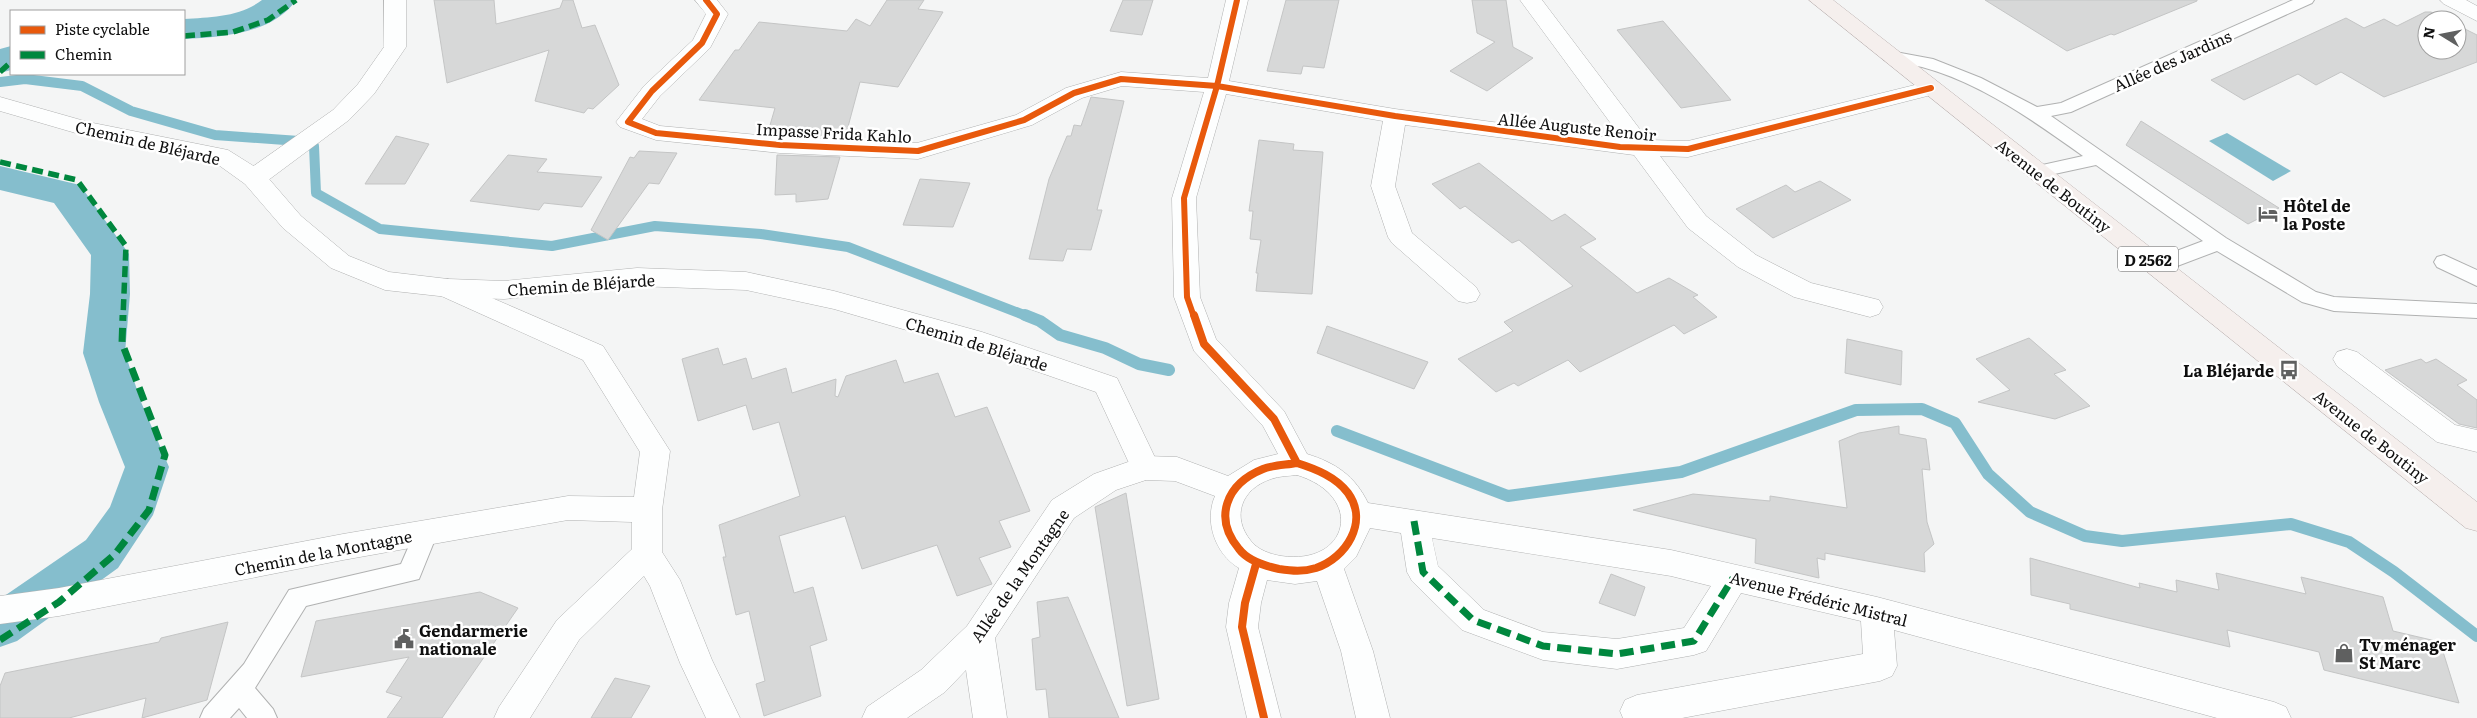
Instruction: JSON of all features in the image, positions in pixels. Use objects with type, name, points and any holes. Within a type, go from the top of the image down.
[{"type":"main road","name":"Avenue de Boutiny","points":[[1820,0],[2477,518]]},
{"type":"street","points":[[254,178],[341,115],[366,90],[395,47],[395,0]]},
{"type":"street","name":"Impasse Frida Kahlo","points":[[706,0],[717,14],[702,43],[652,91],[628,122],[656,133],[771,144],[918,151],[1024,120],[1074,93],[1121,79],[1216,86]]},
{"type":"street","points":[[1237,0],[1216,86],[1184,198],[1187,297],[1204,344],[1274,419],[1297,463]]},
{"type":"street","points":[[1531,0],[1697,222],[1747,261],[1803,290],[1870,307]]},
{"type":"street","points":[[2451,0],[2477,15]]},
{"type":"street","name":"Allée Auguste Renoir","points":[[1216,86],[1516,134],[1640,148],[1688,149],[1931,88]]},
{"type":"street","name":"Chemin de Bléjarde","points":[[0,104],[86,129],[220,155],[254,178],[292,222],[340,262],[386,281],[448,288],[504,290],[647,277],[746,280],[834,300],[982,342],[1107,385],[1145,468]]},
{"type":"street","points":[[1395,116],[1384,186],[1401,237],[1467,294]]},
{"type":"street","points":[[448,288],[593,352],[655,451],[647,510],[647,554],[664,580],[697,663],[723,718]]},
{"type":"street","points":[[2347,359],[2447,434],[2477,441]]},
{"type":"street","points":[[1297,463],[1322,471],[1343,485],[1352,498],[1356,513],[1356,527],[1351,541],[1341,554],[1327,564],[1304,571],[1279,571],[1256,564],[1237,549],[1226,530],[1224,516],[1226,503],[1232,490],[1244,478],[1260,469],[1278,464],[1297,463]]},
{"type":"street","name":"Allée de la Montagne","points":[[879,718],[933,680],[978,636],[1063,508],[1106,482],[1145,468],[1177,469],[1232,490]]},
{"type":"street","name":"Chemin de la Montagne","points":[[0,610],[59,602],[426,532],[568,508],[647,510]]},
{"type":"street","name":"Avenue Frédéric Mistral","points":[[1356,513],[1672,563],[1877,611],[2274,718]]},
{"type":"street","points":[[1414,521],[1423,572],[1473,620],[1543,646],[1617,654],[1694,641],[1733,578]]},
{"type":"street","points":[[511,718],[568,630],[647,554]]},
{"type":"street","points":[[1256,564],[1245,604],[1242,627],[1264,718]]},
{"type":"street","points":[[1327,564],[1357,651],[1374,718]]},
{"type":"street","points":[[1641,718],[1637,711],[1880,666],[1877,611]]},
{"type":"street","points":[[978,636],[990,718]]},
{"type":"lane","name":"Allée des Jardins","points":[[2035,113],[2065,108],[2306,0]]},
{"type":"lane","points":[[1890,56],[1927,63],[1976,82],[2035,113],[2218,243],[2309,297],[2334,304],[2477,311]]},
{"type":"lane","points":[[2036,172],[2099,158]]},
{"type":"lane","points":[[2157,266],[2218,243]]},
{"type":"lane","points":[[2444,262],[2477,279]]},
{"type":"lane","points":[[213,718],[254,672],[298,597],[410,572],[426,532]]},
{"type":"lane","points":[[239,689],[264,718]]},
{"type":"water","points":[[2227,133],[2291,171],[2273,181],[2209,141]]},
{"type":"building","points":[[434,0],[494,0],[496,24],[560,8],[563,0],[573,0],[582,28],[595,25],[619,85],[593,109],[588,108],[584,113],[535,101],[549,50],[447,83]]},
{"type":"building","points":[[887,0],[924,0],[918,9],[943,12],[898,87],[860,82],[845,138],[781,135],[782,132],[768,132],[775,108],[699,100],[735,50],[739,50],[759,22],[847,31],[856,19],[870,26]]},
{"type":"building","points":[[1123,0],[1153,0],[1142,35],[1110,31]]},
{"type":"building","points":[[1286,0],[1339,0],[1324,68],[1303,66],[1301,74],[1267,71]]},
{"type":"building","points":[[1472,0],[1506,0],[1513,47],[1533,58],[1487,91],[1450,71],[1495,42],[1477,33]]},
{"type":"building","points":[[1985,0],[2197,1],[2114,35],[2111,34],[2067,51]]},
{"type":"building","points":[[2417,16],[2417,60],[2467,60],[2467,30],[2477,35],[2477,62],[2384,97],[2341,72],[2316,85],[2298,74],[2244,100],[2211,80],[2346,18],[2364,28],[2384,19],[2397,26]]},
{"type":"building","points":[[1663,21],[1731,100],[1681,108],[1617,30]]},
{"type":"building","points":[[1091,97],[1124,101],[1097,210],[1102,210],[1091,250],[1067,249],[1063,261],[1029,259],[1049,179],[1067,136],[1071,136],[1074,125],[1081,126]]},
{"type":"building","points":[[2141,121],[2279,208],[2248,224],[2126,145]]},
{"type":"building","points":[[396,136],[429,144],[405,184],[365,184]]},
{"type":"building","points":[[1259,140],[1294,144],[1293,150],[1323,152],[1312,294],[1256,291],[1258,273],[1256,273],[1261,240],[1250,239],[1253,211],[1249,211]]},
{"type":"building","points":[[639,151],[677,153],[659,184],[649,183],[608,240],[591,230],[630,157],[634,158]]},
{"type":"building","points":[[508,155],[547,159],[537,172],[602,177],[582,207],[544,203],[539,210],[470,201]]},
{"type":"building","points":[[777,155],[840,157],[828,199],[796,202],[796,194],[775,195]]},
{"type":"building","points":[[1479,163],[1552,221],[1565,214],[1596,239],[1580,247],[1637,293],[1669,278],[1698,295],[1693,297],[1717,317],[1684,334],[1674,325],[1580,372],[1568,360],[1518,386],[1514,383],[1496,392],[1458,359],[1513,331],[1504,322],[1573,286],[1519,240],[1512,243],[1465,206],[1460,209],[1432,184]]},
{"type":"building","points":[[920,179],[970,183],[953,227],[903,225]]},
{"type":"building","points":[[1820,181],[1851,200],[1773,238],[1736,209],[1786,185],[1795,192]]},
{"type":"building","points":[[1327,326],[1428,362],[1414,389],[1317,353]]},
{"type":"building","points":[[2029,338],[2066,370],[2054,374],[2090,406],[2055,419],[1978,402],[2010,390],[1976,359]]},
{"type":"building","points":[[1847,339],[1902,351],[1901,385],[1845,373]]},
{"type":"building","points":[[718,348],[723,365],[746,358],[752,379],[786,368],[792,393],[836,379],[835,396],[838,397],[846,376],[896,360],[904,383],[938,373],[955,417],[987,407],[1030,511],[999,521],[1011,547],[979,558],[992,584],[957,596],[937,545],[862,569],[845,516],[779,536],[794,593],[813,587],[827,640],[810,646],[821,696],[764,716],[756,684],[765,681],[749,611],[736,615],[723,557],[726,557],[719,525],[800,496],[779,422],[753,430],[746,405],[698,421],[682,359]]},
{"type":"building","points":[[2421,359],[2426,363],[2436,359],[2467,380],[2457,385],[2477,400],[2477,428],[2459,424],[2385,370]]},
{"type":"building","points":[[1899,426],[1899,434],[1926,439],[1930,470],[1922,469],[1927,522],[1934,544],[1924,553],[1925,572],[1825,553],[1825,560],[1817,558],[1819,578],[1755,563],[1756,539],[1633,510],[1693,494],[1770,501],[1770,496],[1847,508],[1839,441],[1859,433]]},
{"type":"building","points":[[1126,493],[1159,699],[1127,706],[1095,507]]},
{"type":"building","points":[[2030,558],[2140,588],[2139,583],[2177,592],[2176,580],[2219,590],[2216,573],[2306,594],[2301,577],[2383,597],[2393,631],[2440,642],[2459,703],[2324,670],[2319,652],[2227,630],[2230,647],[2070,609],[2070,604],[2031,595]]},
{"type":"building","points":[[1611,574],[1645,587],[1635,616],[1599,603]]},
{"type":"building","name":"Gendarmerie nationale","points":[[480,592],[518,608],[442,718],[387,718],[402,697],[386,692],[409,657],[301,677],[316,621]]},
{"type":"building","points":[[1068,597],[1119,718],[1049,718],[1046,689],[1036,690],[1032,639],[1040,637],[1037,602]]},
{"type":"building","points":[[228,622],[207,700],[142,718],[146,698],[69,718],[0,718],[0,686],[5,673],[159,642],[161,638]]},
{"type":"building","points":[[615,678],[650,686],[631,718],[591,718]]},
{"type":"waterway","points":[[185,29],[236,23],[262,14],[280,0]]},
{"type":"waterway","points":[[0,63],[10,57]]},
{"type":"waterway","points":[[0,82],[25,79],[82,86],[131,111],[215,135],[299,141],[314,146],[316,193],[380,229],[552,246],[655,226],[761,234],[848,247],[1029,317]]},
{"type":"waterway","points":[[0,178],[67,194],[110,254],[110,294],[104,353],[120,402],[147,467],[130,515],[102,554],[0,626]]},
{"type":"waterway","points":[[1025,315],[1040,321],[1060,335],[1105,348],[1139,364],[1169,370]]},
{"type":"waterway","points":[[1337,431],[1508,496],[1681,472],[1856,410],[1922,409],[1955,423],[1988,474],[2030,512],[2085,536],[2122,541],[2291,524],[2349,542],[2394,572],[2477,636]]},
{"type":"marked path","points":[[185,36],[233,32],[268,20],[296,0]]},
{"type":"marked path","points":[[0,72],[10,63]]},
{"type":"marked path","points":[[0,162],[77,180],[126,246],[122,343],[165,455],[149,510],[115,554],[59,602],[0,640]]},
{"type":"marked path","points":[[1414,521],[1423,572],[1473,620],[1543,646],[1617,654],[1694,641],[1733,578]]},
{"type":"cycle path","points":[[706,0],[717,14],[702,43],[652,91],[628,122],[656,133],[780,145],[918,151],[1024,120],[1074,93],[1121,79],[1217,86],[1395,116],[1620,147],[1688,149],[1931,88]]},
{"type":"cycle path","points":[[1237,0],[1217,86],[1184,198],[1187,297],[1204,344],[1274,419],[1297,463]]},
{"type":"cycle path","points":[[1297,463],[1326,474],[1338,483],[1355,505],[1357,519],[1354,533],[1345,548],[1335,558],[1316,568],[1295,571],[1265,566],[1243,555],[1229,538],[1224,518],[1228,498],[1241,481],[1264,469],[1297,463]]},
{"type":"cycle path","points":[[1256,564],[1245,603],[1242,627],[1264,718]]},
{"type":"place","name":"Hôtel de la Poste","points":[[2268,214]]},
{"type":"place","name":"La Bléjarde","points":[[2289,370]]},
{"type":"place","name":"Gendarmerie nationale","points":[[404,639]]},
{"type":"place","name":"Tv ménager St Marc","points":[[2344,653]]}]
